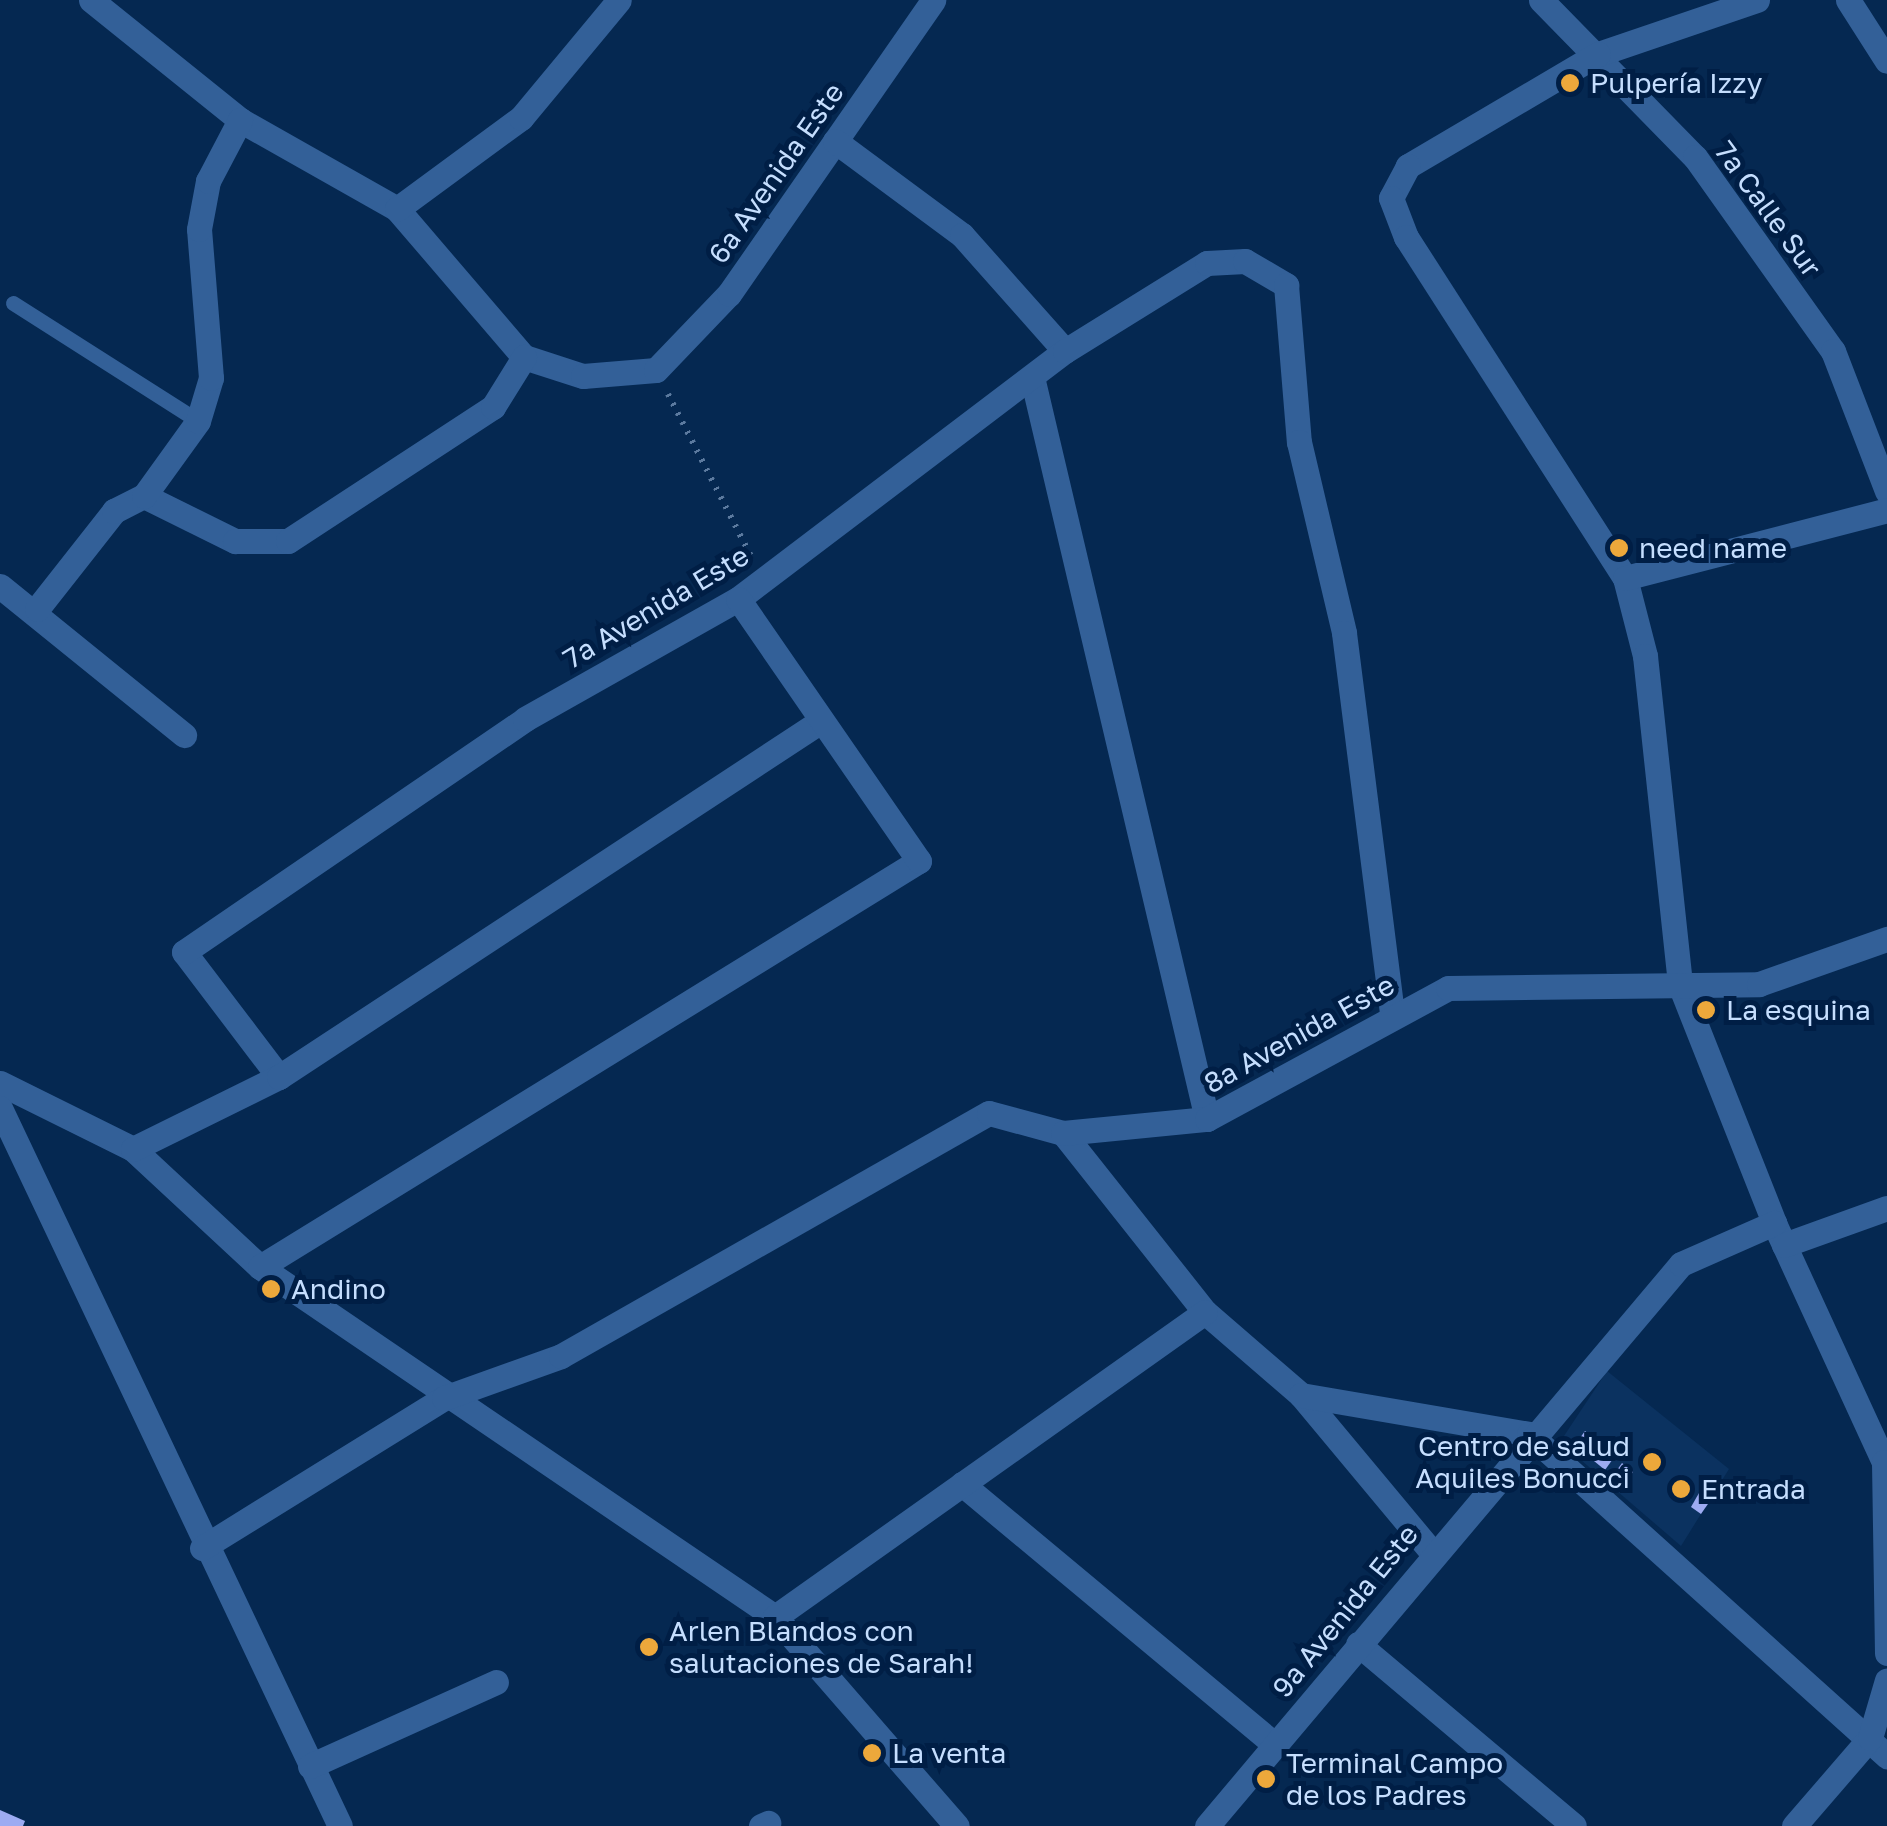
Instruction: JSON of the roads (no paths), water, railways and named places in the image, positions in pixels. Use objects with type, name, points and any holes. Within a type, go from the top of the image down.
[{"type":"street","points":[[91,0],[240,120],[396,209],[524,357],[493,406],[288,541],[235,542],[144,496]]},
{"type":"street","points":[[396,209],[521,118],[619,0]]},
{"type":"street","name":"6a Avenida Este","points":[[524,357],[583,376],[656,370],[739,280],[933,0]]},
{"type":"street","name":"7a Calle Sur","points":[[1542,0],[1695,157],[1833,352],[1887,491]]},
{"type":"street","points":[[1757,0],[1598,54],[1408,166],[1391,198],[1406,236],[1626,578],[1644,656],[1680,985],[1779,1234],[1886,1462],[1887,1653]]},
{"type":"street","points":[[1848,0],[1887,62]]},
{"type":"street","points":[[37,609],[114,511],[144,496],[198,421],[211,378],[199,230],[208,182],[240,120]]},
{"type":"street","points":[[834,141],[962,235],[1065,352]]},
{"type":"street","name":"7a Avenida Este","points":[[279,1077],[184,952],[525,719],[738,599],[1033,381],[1065,352],[1207,263],[1244,261],[1286,285],[1299,442],[1344,633],[1392,1014]]},
{"type":"street","points":[[1033,381],[1207,1119]]},
{"type":"street","points":[[1626,578],[1887,510]]},
{"type":"street","points":[[0,586],[37,609],[184,734]]},
{"type":"street","points":[[260,1267],[919,861],[738,599]]},
{"type":"street","points":[[133,1149],[279,1077],[821,721]]},
{"type":"street","name":"8a Avenida Este","points":[[202,1548],[444,1398],[561,1356],[988,1113],[1064,1133],[1207,1119],[1392,1014],[1448,988],[1759,984],[1887,939]]},
{"type":"street","points":[[0,1083],[133,1149],[260,1267],[444,1398],[775,1617],[957,1826]]},
{"type":"street","points":[[0,1108],[202,1548],[340,1826]]},
{"type":"street","points":[[1064,1133],[1205,1312],[1301,1395],[1432,1552]]},
{"type":"street","name":"9a Avenida Este","points":[[1207,1826],[1529,1434],[1681,1264],[1779,1234],[1887,1208]]},
{"type":"street","points":[[775,1617],[1205,1312]]},
{"type":"street","points":[[1301,1395],[1529,1434],[1878,1747]]},
{"type":"street","points":[[962,1484],[1274,1744]]},
{"type":"street","points":[[1358,1644],[1574,1826]]},
{"type":"street","points":[[1794,1826],[1878,1747],[1887,1680]]},
{"type":"street","points":[[310,1766],[496,1682]]},
{"type":"lane","points":[[12,303],[198,421]]},
{"type":"place","name":"Pulpería Izzy","points":[[1570,83]]},
{"type":"place","name":"need name","points":[[1619,548]]},
{"type":"place","name":"La esquina","points":[[1706,1010]]},
{"type":"place","name":"Andino","points":[[271,1289]]},
{"type":"place","name":"Centro de salud Aquiles Bonucci","points":[[1652,1462]]},
{"type":"place","name":"Entrada","points":[[1681,1489]]},
{"type":"place","name":"Arlen Blandos con salutaciones de Sarah!","points":[[649,1647]]},
{"type":"place","name":"La venta","points":[[872,1753]]},
{"type":"place","name":"Terminal Campo de los Padres","points":[[1266,1779]]}]
